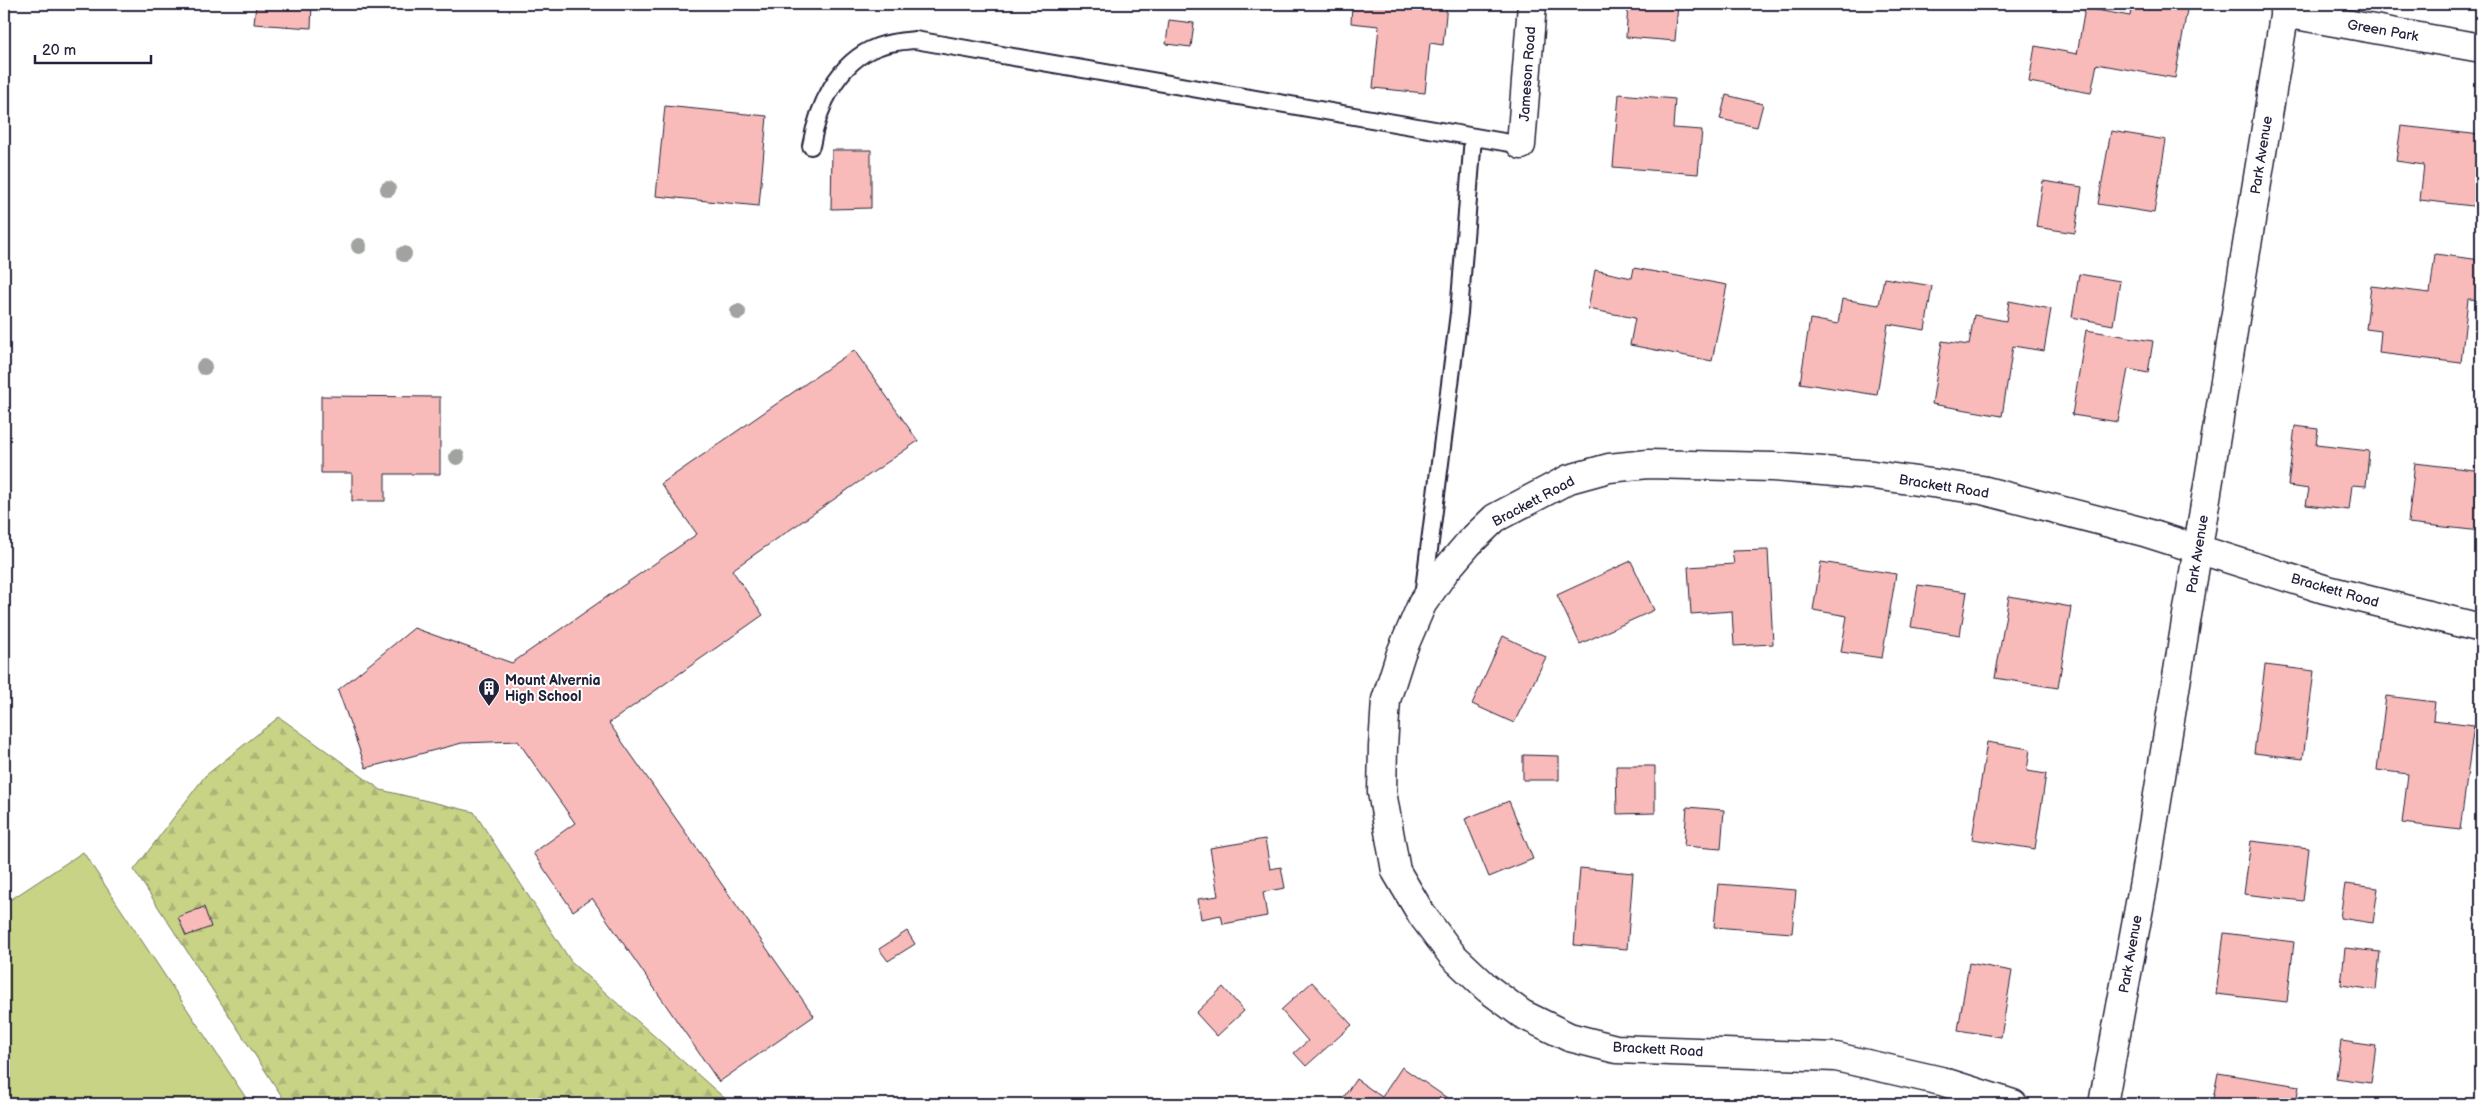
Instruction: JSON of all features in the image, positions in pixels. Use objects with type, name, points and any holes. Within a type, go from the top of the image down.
[{"type":"street","name":"Jameson Road","points":[[1522,145],[1532,4]]},
{"type":"street","name":"Green Park","points":[[2285,8],[2481,48]]},
{"type":"street","name":"Park Avenue","points":[[2103,1104],[2144,881],[2285,8]]},
{"type":"street","name":"Brackett Road","points":[[2013,1104],[1941,1081],[1836,1057],[1616,1048],[1569,1037],[1522,1014],[1487,988],[1452,956],[1422,915],[1396,871],[1382,792],[1386,700],[1401,653],[1422,604],[1445,571],[1469,544],[1496,518],[1569,479],[1610,468],[1648,464],[1773,467],[1855,474],[1982,490],[2144,532],[2324,589],[2481,628]]},
{"type":"lane","points":[[811,146],[820,110],[838,77],[862,54],[877,46],[915,40],[1522,145]]},
{"type":"lane","points":[[1422,604],[1460,313],[1473,137]]},
{"type":"green space","points":[[279,717],[381,790],[474,812],[572,963],[731,1104],[287,1104],[134,870],[205,776]]},
{"type":"green space","points":[[83,852],[250,1104],[4,1104],[4,904]]},
{"type":"building","points":[[256,4],[312,4],[311,28],[254,24]]},
{"type":"building","points":[[1352,4],[1447,4],[1443,45],[1430,43],[1425,93],[1373,88],[1379,26],[1351,23]]},
{"type":"building","points":[[1628,4],[1678,4],[1675,41],[1626,37]]},
{"type":"building","points":[[2132,4],[2188,4],[2175,78],[2097,64],[2091,93],[2029,82],[2035,46],[2077,54],[2085,8],[2130,16]]},
{"type":"building","points":[[1169,20],[1194,23],[1191,47],[1166,44]]},
{"type":"building","points":[[1619,94],[1675,99],[1673,128],[1702,130],[1698,174],[1613,167]]},
{"type":"building","points":[[1726,95],[1763,104],[1757,127],[1720,119]]},
{"type":"building","points":[[665,106],[767,116],[759,206],[656,196]]},
{"type":"building","points":[[2401,126],[2481,135],[2481,207],[2420,200],[2424,165],[2396,161]]},
{"type":"building","points":[[2111,131],[2166,140],[2154,213],[2098,204]]},
{"type":"building","points":[[832,150],[871,150],[871,208],[831,209]]},
{"type":"building","points":[[2043,181],[2082,187],[2075,233],[2036,227]]},
{"type":"building","points":[[2435,254],[2481,260],[2481,300],[2468,299],[2461,363],[2379,353],[2381,331],[2366,329],[2371,286],[2430,293]]},
{"type":"building","points":[[1634,268],[1727,285],[1712,361],[1630,345],[1635,318],[1588,309],[1595,270],[1632,278]]},
{"type":"building","points":[[2079,274],[2120,281],[2113,325],[2072,317]]},
{"type":"building","points":[[1884,278],[1932,286],[1925,330],[1888,324],[1877,395],[1800,383],[1810,319],[1838,324],[1842,299],[1879,305]]},
{"type":"building","points":[[2009,301],[2051,309],[2044,351],[2013,346],[2002,416],[1932,404],[1942,341],[1969,345],[1974,315],[2006,321]]},
{"type":"building","points":[[2086,330],[2153,341],[2148,373],[2128,369],[2118,422],[2072,415]]},
{"type":"building","name":"Mount Alvernia High School","points":[[854,350],[918,441],[732,570],[763,615],[609,723],[814,1016],[719,1082],[592,898],[573,911],[533,853],[575,823],[518,741],[462,743],[366,768],[338,690],[414,628],[512,663],[697,534],[661,484]]},
{"type":"building","points":[[321,396],[440,397],[440,474],[385,474],[385,501],[352,501],[352,473],[321,473]]},
{"type":"building","points":[[2295,426],[2318,429],[2316,445],[2369,451],[2366,486],[2352,485],[2349,510],[2306,505],[2309,489],[2288,486]]},
{"type":"building","points":[[2476,456],[2481,457],[2481,531],[2408,523],[2415,463],[2474,470]]},
{"type":"building","points":[[1768,550],[1773,644],[1734,646],[1732,611],[1691,614],[1688,567],[1734,564],[1732,551]]},
{"type":"building","points":[[1631,561],[1654,610],[1580,644],[1557,595]]},
{"type":"building","points":[[1821,562],[1896,574],[1882,658],[1841,652],[1847,616],[1813,610]]},
{"type":"building","points":[[1918,585],[1967,592],[1960,635],[1911,627]]},
{"type":"building","points":[[2009,596],[2071,607],[2058,688],[1995,678]]},
{"type":"building","points":[[1503,636],[1546,657],[1514,723],[1472,704]]},
{"type":"building","points":[[2265,665],[2314,671],[2303,759],[2254,753]]},
{"type":"building","points":[[2386,696],[2435,702],[2433,720],[2474,725],[2460,830],[2402,823],[2408,774],[2377,770]]},
{"type":"building","points":[[1987,742],[2030,749],[2027,771],[2046,774],[2035,849],[1972,839]]},
{"type":"building","points":[[1523,755],[1559,756],[1559,780],[1523,780]]},
{"type":"building","points":[[1616,766],[1655,766],[1655,813],[1617,814]]},
{"type":"building","points":[[1509,801],[1533,859],[1489,877],[1465,819]]},
{"type":"building","points":[[1687,807],[1724,810],[1721,849],[1684,846]]},
{"type":"building","points":[[1265,839],[1270,869],[1281,867],[1285,888],[1263,892],[1267,916],[1223,924],[1221,915],[1201,919],[1198,899],[1218,896],[1210,848]]},
{"type":"building","points":[[2251,841],[2309,848],[2303,901],[2244,894]]},
{"type":"building","points":[[1580,868],[1633,873],[1627,949],[1574,945]]},
{"type":"building","points":[[1718,884],[1796,890],[1792,933],[1714,927]]},
{"type":"building","points":[[2345,884],[2378,888],[2373,923],[2340,918]]},
{"type":"building","points":[[204,907],[211,927],[186,936],[178,917]]},
{"type":"building","points":[[907,931],[915,944],[888,961],[879,949]]},
{"type":"building","points":[[2224,933],[2294,942],[2287,1002],[2216,994]]},
{"type":"building","points":[[2345,948],[2380,952],[2376,990],[2341,985]]},
{"type":"building","points":[[1969,963],[2012,971],[2001,1037],[1958,1030]]},
{"type":"building","points":[[1312,982],[1352,1025],[1306,1066],[1294,1053],[1308,1041],[1281,1010]]},
{"type":"building","points":[[1223,987],[1244,1011],[1217,1036],[1196,1013]]},
{"type":"building","points":[[2341,1041],[2376,1046],[2371,1083],[2336,1078]]},
{"type":"building","points":[[1402,1067],[1453,1102],[1452,1104],[1339,1104],[1356,1079],[1382,1097]]},
{"type":"building","points":[[2218,1073],[2299,1086],[2296,1104],[2212,1104]]},
{"type":"place","name":"Mount Alvernia High School","points":[[489,707]]}]
